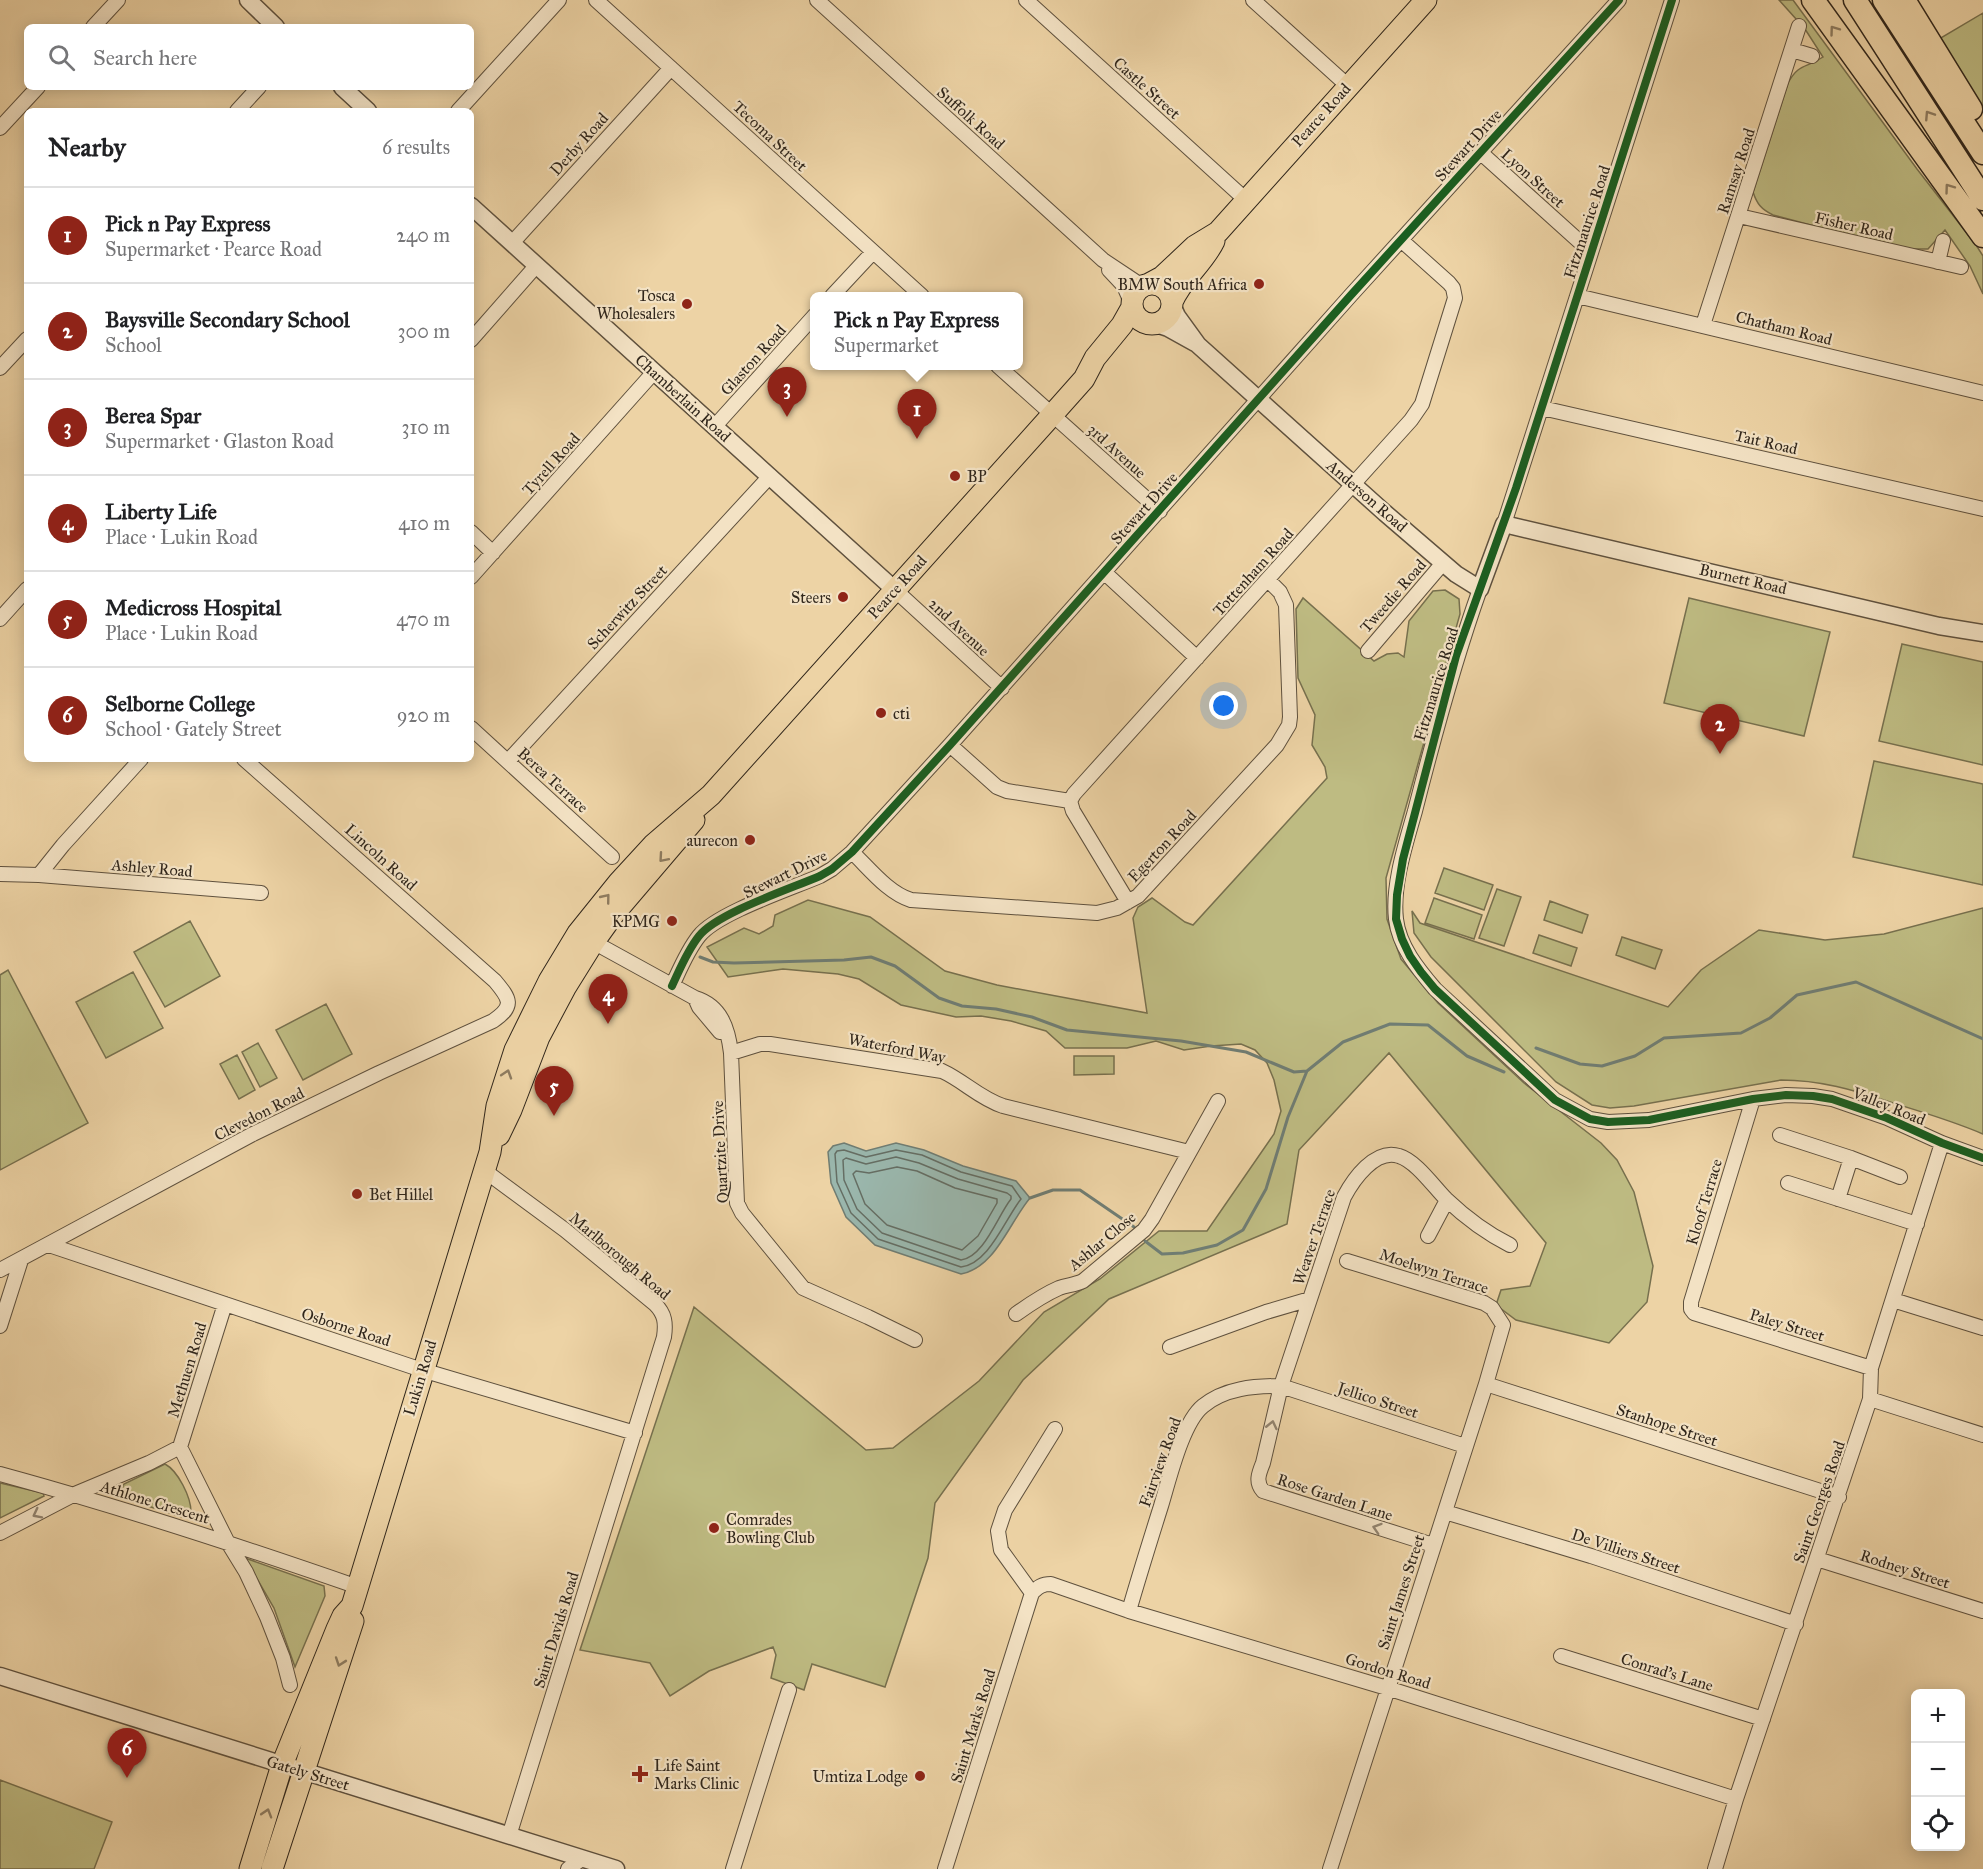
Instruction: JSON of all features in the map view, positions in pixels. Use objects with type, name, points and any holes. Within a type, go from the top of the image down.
[{"type":"highway","points":[[1813,0],[1983,236]]},
{"type":"highway","points":[[1856,0],[1983,199]]},
{"type":"highway","points":[[1884,0],[1983,153]]},
{"type":"highway","points":[[1904,0],[1983,129]]},
{"type":"main road","name":"Pearce Road","points":[[1084,380],[1106,367],[1130,339],[1167,318],[1183,281],[1208,253],[1218,232],[1426,0]]},
{"type":"main road","name":"Pearce Road","points":[[557,984],[586,938],[614,915],[690,828],[711,795],[1084,380],[1095,358],[1122,325],[1137,290],[1162,277],[1195,246],[1218,232]]},
{"type":"main road","points":[[1148,284],[1156,284],[1165,288],[1172,304]]},
{"type":"main road","points":[[1131,305],[1140,321],[1153,325]]},
{"type":"main road","name":"Lukin Road","points":[[272,1869],[352,1627],[355,1597],[422,1370],[488,1161],[511,1110],[557,984]]},
{"type":"main road","name":"Lukin Road","points":[[250,1869],[282,1766],[337,1629],[355,1597]]},
{"type":"street","points":[[96,24],[118,0]]},
{"type":"street","points":[[248,0],[273,24]]},
{"type":"street","points":[[461,108],[559,0]]},
{"type":"street","name":"Tecoma Street","points":[[596,0],[917,292]]},
{"type":"street","name":"Suffolk Road","points":[[817,0],[1103,260],[1136,282],[1148,284]]},
{"type":"street","name":"Castle Street","points":[[1026,0],[1246,200]]},
{"type":"street","points":[[1253,0],[1348,86]]},
{"type":"street","name":"Fitzmaurice Road","points":[[1672,0],[1542,408],[1456,656],[1403,859],[1396,919],[1410,956],[1435,989],[1555,1100],[1590,1119],[1608,1122],[1649,1120],[1753,1099]]},
{"type":"street","name":"Stewart Drive","points":[[672,986],[689,951],[707,927],[820,876],[852,852],[1002,688],[1480,152],[1616,4]]},
{"type":"street","name":"Ramsay Road","points":[[1703,325],[1800,26]]},
{"type":"street","points":[[1792,50],[1812,56]]},
{"type":"street","name":"Derby Road","points":[[512,243],[671,68]]},
{"type":"street","points":[[0,128],[35,90]]},
{"type":"street","points":[[240,108],[256,90]]},
{"type":"street","points":[[345,90],[365,108]]},
{"type":"street","name":"Lyon Street","points":[[1480,152],[1591,252]]},
{"type":"street","name":"Chamberlain Road","points":[[474,209],[895,590]]},
{"type":"street","name":"Fisher Road","points":[[1739,216],[1961,267]]},
{"type":"street","name":"Tottenham Road","points":[[1070,801],[1411,420],[1422,404],[1455,298],[1453,288],[1449,283],[1401,240]]},
{"type":"street","points":[[1938,262],[1942,241]]},
{"type":"street","points":[[837,292],[873,252]]},
{"type":"street","name":"Suffolk Road","points":[[1103,260],[1110,272],[1124,286],[1131,305]]},
{"type":"street","points":[[474,337],[536,266]]},
{"type":"street","name":"Chatham Road","points":[[1577,296],[1983,393]]},
{"type":"street","points":[[1172,304],[1177,316],[1198,345]]},
{"type":"street","name":"Glaston Road","points":[[715,426],[810,321]]},
{"type":"street","points":[[1153,325],[1168,328],[1198,345]]},
{"type":"street","points":[[0,368],[24,342]]},
{"type":"street","name":"Anderson Road","points":[[1198,345],[1443,563],[1480,589]]},
{"type":"street","points":[[1002,370],[1052,415]]},
{"type":"street","name":"Tyrell Road","points":[[474,575],[654,372]]},
{"type":"street","name":"Tait Road","points":[[1542,408],[1983,509]]},
{"type":"street","name":"3rd Avenue","points":[[1052,415],[1160,511]]},
{"type":"street","name":"Scherwitz Street","points":[[508,761],[770,476]]},
{"type":"street","name":"Burnett Road","points":[[1503,524],[1927,623],[1983,633]]},
{"type":"street","points":[[474,535],[493,553]]},
{"type":"street","name":"Tweedie Road","points":[[1368,651],[1443,563]]},
{"type":"street","points":[[1105,573],[1197,658]]},
{"type":"street","name":"Egerton Road","points":[[852,852],[894,892],[911,900],[1097,913],[1107,912],[1138,896],[1277,745],[1289,725],[1286,605],[1280,592],[1268,580]]},
{"type":"street","name":"2nd Avenue","points":[[895,590],[1002,688]]},
{"type":"street","points":[[0,619],[24,592]]},
{"type":"street","name":"Berea Terrace","points":[[474,731],[612,857]]},
{"type":"street","points":[[950,745],[997,787],[1007,791],[1070,801],[1073,811],[1128,902]]},
{"type":"street","points":[[39,875],[138,762]]},
{"type":"street","name":"Lincoln Road","points":[[247,762],[495,981]]},
{"type":"street","name":"Ashley Road","points":[[0,874],[39,875],[261,893]]},
{"type":"street","name":"Quartzite Drive","points":[[586,938],[672,986],[704,1001],[717,1011],[727,1028],[731,1050],[739,1208],[794,1280],[803,1288],[915,1340]]},
{"type":"street","name":"Clevedon Road","points":[[0,1270],[253,1134],[493,1021],[508,1008],[509,1000],[495,981]]},
{"type":"street","name":"Waterford Way","points":[[731,1050],[770,1044],[942,1071],[980,1096],[1003,1106],[1189,1152]]},
{"type":"street","name":"Valley Road","points":[[1753,1099],[1786,1095],[1832,1099],[1887,1118],[1942,1143],[1983,1158]]},
{"type":"street","name":"Kloof Terrace","points":[[1694,1313],[1690,1309],[1690,1302],[1753,1099]]},
{"type":"street","name":"Ashlar Close","points":[[1016,1314],[1038,1298],[1062,1287],[1076,1285],[1083,1281],[1144,1230],[1152,1220],[1218,1101]]},
{"type":"street","points":[[1780,1135],[1851,1158],[1900,1178]]},
{"type":"street","name":"Saint Georges Road","points":[[1715,1869],[1870,1399],[1871,1368],[1942,1143]]},
{"type":"street","name":"Weaver Terrace","points":[[1281,1386],[1344,1197],[1357,1177],[1377,1159],[1388,1154],[1399,1155],[1410,1162],[1447,1200],[1488,1234],[1510,1245]]},
{"type":"street","points":[[1838,1199],[1851,1158]]},
{"type":"street","name":"Marlborough Road","points":[[488,1161],[565,1230],[655,1304],[663,1315],[666,1324],[664,1337],[635,1433]]},
{"type":"street","points":[[1788,1183],[1917,1224]]},
{"type":"street","points":[[1428,1236],[1447,1200]]},
{"type":"street","name":"Osborne Road","points":[[49,1245],[422,1370],[635,1433]]},
{"type":"street","points":[[0,1326],[21,1260]]},
{"type":"street","name":"Moelwyn Terrace","points":[[1347,1261],[1484,1303],[1492,1308],[1503,1325]]},
{"type":"street","points":[[1170,1347],[1266,1312],[1310,1299]]},
{"type":"street","points":[[1893,1300],[1983,1328]]},
{"type":"street","name":"Methuen Road","points":[[180,1446],[225,1304]]},
{"type":"street","name":"Paley Street","points":[[1694,1313],[1871,1368]]},
{"type":"street","name":"Saint James Street","points":[[1330,1869],[1503,1325]]},
{"type":"street","name":"Stanhope Street","points":[[1486,1384],[1839,1497]]},
{"type":"street","name":"Fairview Road","points":[[1129,1611],[1180,1447],[1197,1411],[1212,1399],[1239,1390],[1256,1386],[1281,1386]]},
{"type":"street","name":"Jellico Street","points":[[1281,1386],[1465,1446]]},
{"type":"street","name":"Rose Garden Lane","points":[[1281,1386],[1259,1474],[1259,1487],[1263,1491],[1433,1545]]},
{"type":"street","points":[[1870,1399],[1983,1436]]},
{"type":"street","points":[[1032,1593],[1001,1550],[998,1530],[1005,1510],[1055,1429]]},
{"type":"street","name":"Saint Davids Road","points":[[508,1836],[635,1433]]},
{"type":"street","points":[[75,1494],[149,1463],[180,1446],[227,1541]]},
{"type":"street","name":"Athlone Crescent","points":[[0,1474],[75,1494],[227,1541],[355,1597]]},
{"type":"street","name":"Athlone Crescent","points":[[0,1533],[75,1494]]},
{"type":"street","name":"De Villiers Street","points":[[1445,1512],[1796,1624]]},
{"type":"street","name":"Athlone Crescent","points":[[227,1541],[246,1572],[267,1617],[283,1658],[290,1685]]},
{"type":"street","name":"Rodney Street","points":[[1817,1559],[1983,1611]]},
{"type":"street","name":"Gordon Road","points":[[1032,1593],[1040,1585],[1051,1584],[1129,1611],[1387,1688],[1736,1800]]},
{"type":"street","name":"Saint Marks Road","points":[[945,1869],[1032,1593]]},
{"type":"street","name":"Conrad's Lane","points":[[1561,1656],[1764,1719]]},
{"type":"street","name":"Gately Street","points":[[0,1676],[616,1869]]},
{"type":"street","points":[[733,1869],[789,1690]]},
{"type":"street","points":[[568,1869],[583,1858]]},
{"type":"shaded area","points":[[1779,0],[1793,0],[1976,245],[1983,256],[1983,294],[1970,266],[1945,230],[1928,249],[1901,249],[1773,215],[1758,203],[1753,192],[1788,83],[1799,69],[1823,57],[1805,29]]},
{"type":"shaded area","points":[[1983,13],[1983,111],[1939,39]]},
{"type":"shaded area","points":[[1445,590],[1459,599],[1460,614],[1386,878],[1387,919],[1401,959],[1438,1003],[1524,1083],[1601,1143],[1617,1160],[1634,1192],[1653,1266],[1647,1302],[1609,1343],[1516,1320],[1496,1305],[1501,1290],[1530,1286],[1546,1243],[1389,1053],[1299,1150],[1287,1224],[1109,1299],[1023,1380],[935,1503],[928,1558],[885,1687],[812,1664],[804,1690],[771,1678],[776,1655],[773,1647],[709,1671],[670,1696],[650,1663],[580,1650],[694,1307],[866,1450],[893,1448],[979,1381],[1044,1312],[1100,1279],[1159,1231],[1207,1231],[1274,1134],[1281,1111],[1274,1080],[1267,1063],[1255,1050],[1241,1044],[1184,1050],[1156,1041],[1127,1048],[1065,1048],[1046,1031],[1011,1021],[981,1016],[956,1017],[901,1005],[859,979],[838,974],[783,969],[728,977],[707,947],[744,928],[759,934],[773,926],[775,915],[808,900],[870,917],[945,971],[997,985],[1147,1013],[1133,918],[1138,907],[1152,898],[1185,922],[1193,925],[1327,778],[1325,767],[1312,745],[1315,715],[1298,678],[1296,609],[1303,598],[1374,661],[1387,654],[1398,653],[1404,657],[1409,621],[1433,591]]},
{"type":"shaded area","points":[[1689,598],[1830,632],[1804,736],[1664,703]]},
{"type":"shaded area","points":[[1902,644],[1983,662],[1983,765],[1879,741]]},
{"type":"shaded area","points":[[1874,761],[1983,784],[1983,885],[1853,857]]},
{"type":"shaded area","points":[[1444,868],[1493,885],[1484,910],[1435,893]]},
{"type":"shaded area","points":[[1497,889],[1521,897],[1504,946],[1479,938]]},
{"type":"shaded area","points":[[1434,898],[1482,915],[1474,939],[1425,923]]},
{"type":"shaded area","points":[[1550,901],[1588,915],[1582,933],[1544,920]]},
{"type":"shaded area","points":[[1983,908],[1983,1134],[1837,1086],[1795,1080],[1781,1080],[1634,1106],[1610,1108],[1592,1105],[1556,1082],[1431,957],[1414,933],[1412,911],[1420,923],[1668,1007],[1701,970],[1759,930],[1825,940],[1884,934]]},
{"type":"shaded area","points":[[190,921],[220,976],[165,1007],[134,952]]},
{"type":"shaded area","points":[[1539,935],[1577,948],[1571,966],[1533,953]]},
{"type":"shaded area","points":[[1622,937],[1662,950],[1655,969],[1616,955]]},
{"type":"shaded area","points":[[8,970],[88,1123],[0,1170],[0,975]]},
{"type":"shaded area","points":[[133,972],[163,1028],[106,1058],[76,1002]]},
{"type":"shaded area","points":[[326,1004],[352,1054],[303,1080],[276,1030]]},
{"type":"shaded area","points":[[258,1043],[277,1078],[260,1087],[242,1052]]},
{"type":"shaded area","points":[[237,1055],[255,1090],[239,1099],[220,1064]]},
{"type":"shaded area","points":[[1074,1056],[1114,1056],[1114,1074],[1074,1075]]},
{"type":"shaded area","points":[[165,1464],[175,1472],[186,1492],[191,1512],[185,1518],[126,1499],[121,1491],[124,1484]]},
{"type":"shaded area","points":[[0,1483],[43,1493],[44,1496],[0,1518]]},
{"type":"shaded area","points":[[245,1558],[324,1586],[325,1596],[295,1667],[274,1608]]},
{"type":"shaded area","points":[[0,1780],[112,1822],[94,1869],[0,1869]]},
{"type":"water","points":[[844,1143],[866,1151],[896,1143],[924,1150],[963,1166],[1016,1181],[1030,1198],[992,1254],[973,1270],[961,1274],[875,1245],[846,1217],[831,1183],[828,1152],[833,1146]]},
{"type":"waterway","points":[[700,957],[713,962],[734,963],[844,960],[871,957],[895,966],[939,998],[962,1006],[996,1009],[1032,1017],[1067,1030],[1181,1041],[1246,1052],[1294,1072],[1307,1071]]},
{"type":"waterway","points":[[1536,1048],[1580,1064],[1602,1066],[1635,1056],[1664,1038],[1741,1033],[1770,1018],[1797,995],[1856,982],[1983,1039]]},
{"type":"waterway","points":[[1145,1241],[1162,1254],[1183,1253],[1217,1245],[1243,1230],[1266,1189],[1288,1117],[1307,1071],[1343,1042],[1390,1024],[1428,1025],[1467,1056],[1504,1072]]},
{"type":"waterway","points":[[1030,1198],[1053,1190],[1080,1190],[1134,1227]]},
{"type":"cycle path","points":[[672,986],[691,948],[708,927],[737,910],[820,876],[852,852],[1351,295],[1619,0]]},
{"type":"cycle path","points":[[1672,0],[1516,488],[1456,656],[1403,859],[1396,919],[1410,956],[1435,989],[1555,1100],[1590,1119],[1608,1122],[1649,1120],[1753,1099],[1786,1095],[1813,1096],[1832,1099],[1887,1118],[1942,1143],[1983,1158]]},
{"type":"place","name":"BMW South Africa","points":[[1259,284]]},
{"type":"place","name":"Tosca Wholesalers","points":[[687,304]]},
{"type":"place","name":"Berea Spar","points":[[787,417]]},
{"type":"place","name":"Pick n Pay Express","points":[[917,439]]},
{"type":"place","name":"BP","points":[[955,476]]},
{"type":"place","name":"Steers","points":[[843,597]]},
{"type":"place","name":"cti","points":[[881,713]]},
{"type":"place","name":"Baysville Secondary School","points":[[1720,754]]},
{"type":"place","name":"aurecon","points":[[750,840]]},
{"type":"place","name":"KPMG","points":[[672,921]]},
{"type":"place","name":"Liberty Life","points":[[608,1024]]},
{"type":"place","name":"Medicross Hospital","points":[[554,1116]]},
{"type":"place","name":"Bet Hillel","points":[[357,1194]]},
{"type":"place","name":"Comrades Bowling Club","points":[[714,1528]]},
{"type":"place","name":"Life Saint Marks Clinic","points":[[640,1774]]},
{"type":"place","name":"Umtiza Lodge","points":[[920,1776]]},
{"type":"place","name":"Selborne College","points":[[127,1778]]}]
